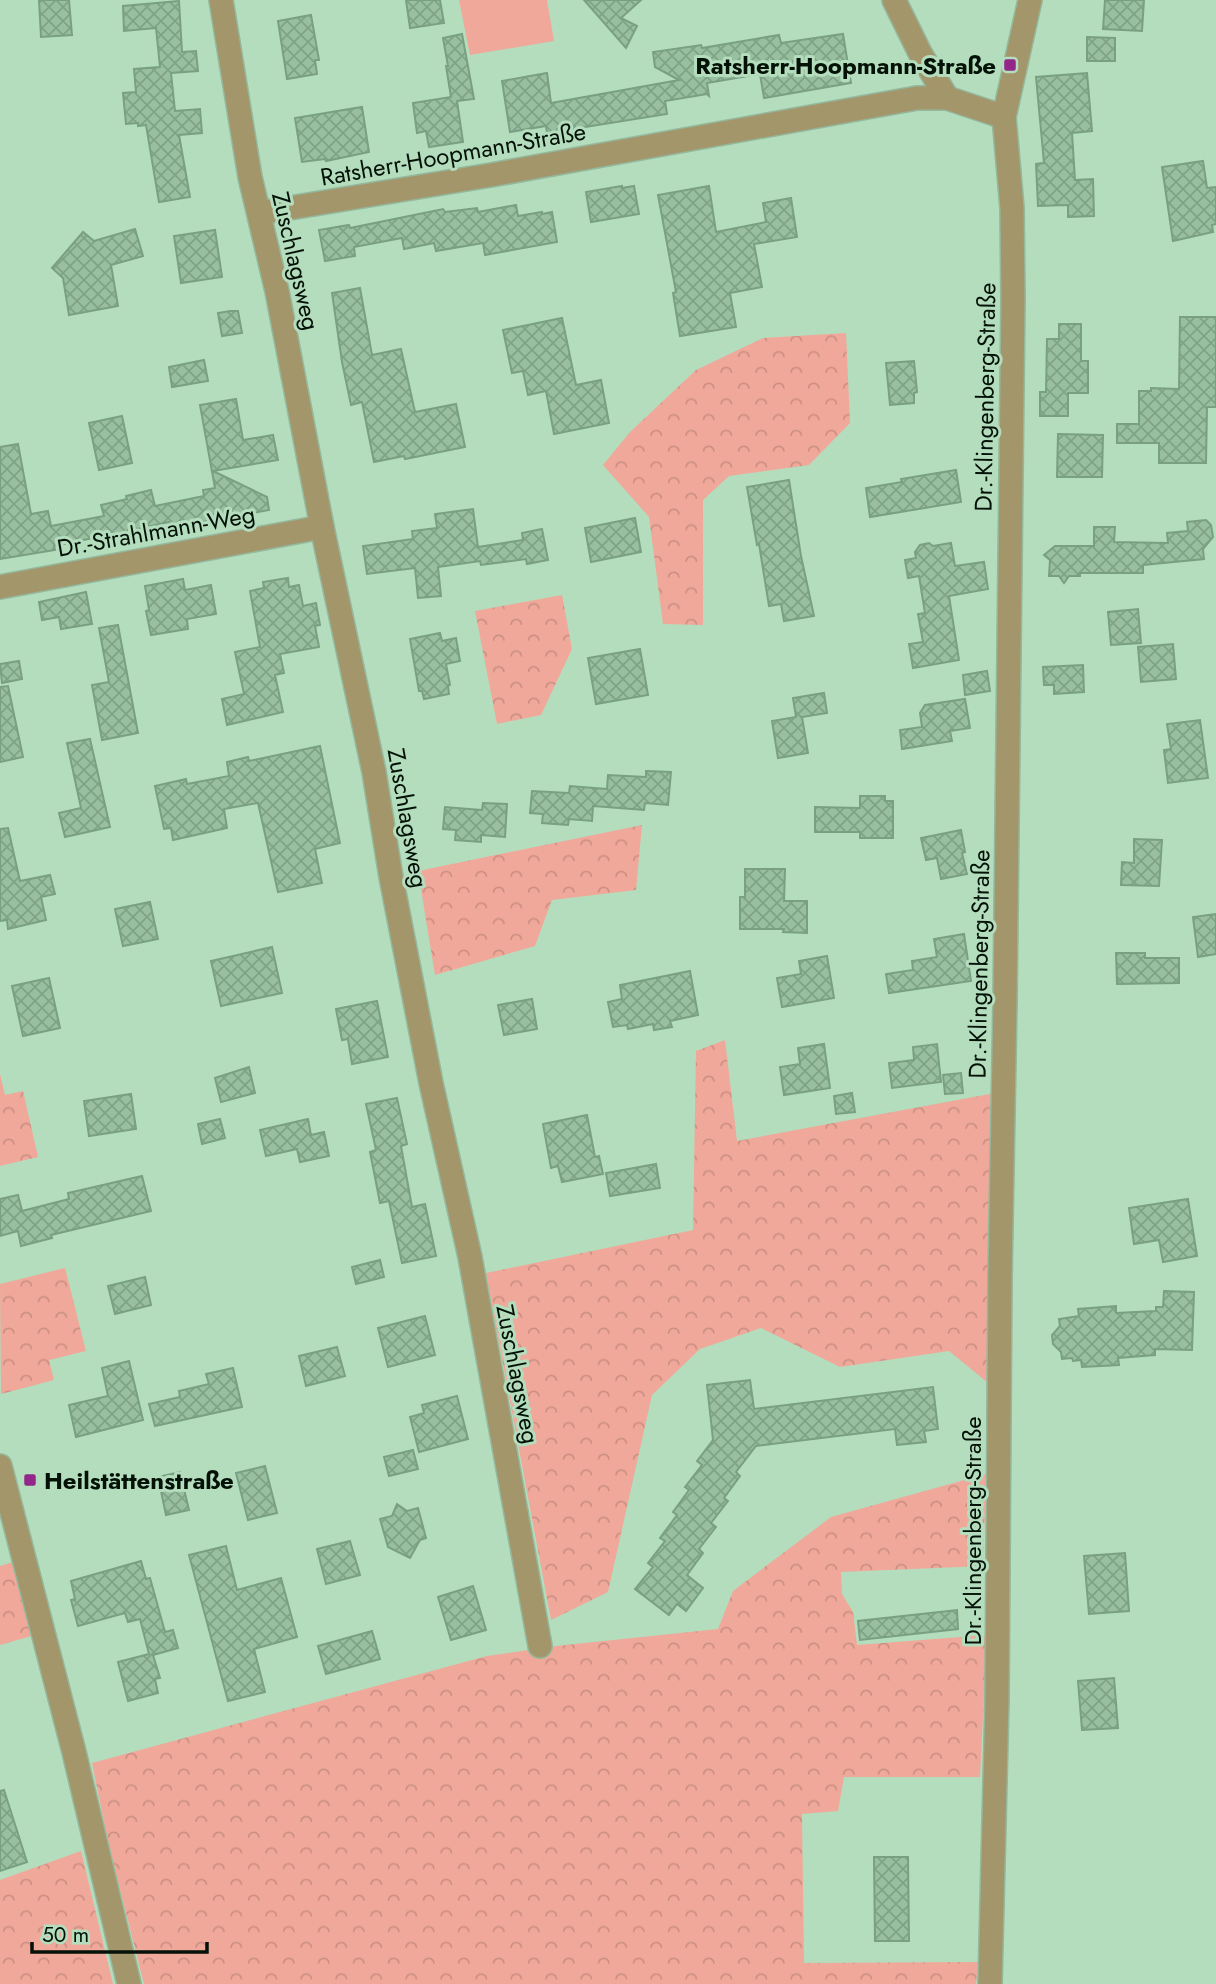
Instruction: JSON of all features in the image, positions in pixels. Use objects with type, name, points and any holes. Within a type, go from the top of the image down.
[{"type":"street","name":"Zuschlagsweg","points":[[221,0],[250,177],[277,291],[373,772],[431,1083],[470,1257],[540,1646]]},
{"type":"street","points":[[894,0],[920,53],[947,98],[1004,117]]},
{"type":"street","name":"Dr.-Klingenberg-Straße","points":[[990,1984],[996,1713],[1013,299],[1012,208],[1004,117],[1030,0]]},
{"type":"street","name":"Ratsherr-Hoopmann-Straße","points":[[259,213],[918,98],[947,98]]},
{"type":"street","name":"Dr.-Strahlmann-Weg","points":[[0,587],[322,527]]},
{"type":"street","points":[[0,1465],[74,1752],[129,1984]]},
{"type":"green space","points":[[459,0],[547,0],[554,41],[470,55]]},
{"type":"green space","points":[[846,333],[850,423],[809,465],[729,476],[703,500],[703,625],[663,624],[649,517],[603,465],[630,432],[696,370],[763,338]]},
{"type":"green space","points":[[562,595],[572,649],[541,715],[497,724],[475,611]]},
{"type":"green space","points":[[642,825],[636,890],[552,900],[535,946],[435,975],[418,871]]},
{"type":"green space","points":[[725,1040],[737,1141],[995,1093],[988,1383],[949,1351],[840,1367],[761,1328],[700,1349],[652,1395],[608,1592],[551,1620],[486,1273],[693,1230],[696,1051]]},
{"type":"green space","points":[[0,1074],[5,1095],[23,1091],[38,1157],[0,1166]]},
{"type":"green space","points":[[65,1268],[86,1351],[49,1360],[54,1380],[1,1394],[0,1284]]},
{"type":"green space","points":[[986,1474],[983,1566],[841,1572],[842,1594],[853,1612],[857,1645],[987,1635],[980,1777],[844,1777],[838,1811],[802,1814],[804,1963],[978,1962],[976,1984],[144,1984],[108,1842],[92,1763],[487,1656],[718,1629],[733,1591],[831,1517]]},
{"type":"green space","points":[[16,1561],[35,1635],[0,1645],[0,1566]]},
{"type":"green space","points":[[81,1851],[113,1984],[0,1984],[0,1880]]},
{"type":"building","points":[[39,0],[69,0],[72,35],[41,37]]},
{"type":"building","points":[[406,0],[440,0],[444,23],[410,28]]},
{"type":"building","points":[[584,0],[641,0],[621,18],[637,26],[626,48]]},
{"type":"building","points":[[1105,0],[1144,0],[1142,31],[1103,29]]},
{"type":"building","points":[[179,1],[182,52],[196,51],[198,71],[171,73],[175,111],[200,109],[202,133],[179,135],[190,197],[159,202],[146,125],[126,124],[123,93],[136,92],[134,69],[160,67],[156,28],[124,31],[123,6]]},
{"type":"building","points":[[311,15],[319,60],[315,60],[317,74],[287,79],[278,21]]},
{"type":"building","points":[[462,34],[474,99],[457,101],[463,142],[429,147],[426,131],[417,133],[413,103],[451,97],[443,38]]},
{"type":"building","points":[[843,34],[851,83],[764,98],[760,74],[707,83],[709,96],[707,94],[665,101],[667,114],[547,133],[546,126],[510,132],[502,81],[547,73],[551,103],[679,80],[655,67],[653,52],[701,45],[702,48],[779,35],[781,43]]},
{"type":"building","points":[[1087,37],[1115,38],[1115,61],[1087,61]]},
{"type":"building","points":[[1087,73],[1092,131],[1072,133],[1075,180],[1093,179],[1094,216],[1068,217],[1068,205],[1038,206],[1036,164],[1044,163],[1036,77]]},
{"type":"building","points":[[362,107],[369,152],[326,161],[302,162],[295,118]]},
{"type":"building","points":[[1203,161],[1207,188],[1216,187],[1216,224],[1212,225],[1213,232],[1173,241],[1162,167]]},
{"type":"building","points":[[634,186],[639,214],[591,222],[586,192]]},
{"type":"building","points":[[709,186],[716,232],[766,222],[763,203],[791,198],[797,237],[754,244],[762,287],[730,293],[736,327],[680,336],[673,293],[676,292],[658,195]]},
{"type":"building","points":[[516,205],[518,216],[552,212],[557,242],[485,255],[483,243],[436,251],[434,243],[404,249],[402,238],[354,247],[355,256],[325,261],[319,230],[349,225],[350,228],[443,209],[445,212],[477,208],[478,212]]},
{"type":"building","points":[[135,229],[143,256],[111,265],[118,306],[69,315],[63,278],[52,268],[83,232],[94,241]]},
{"type":"building","points":[[215,230],[222,277],[181,283],[174,236]]},
{"type":"building","points":[[360,288],[372,355],[401,349],[415,412],[456,404],[465,447],[374,462],[362,402],[351,405],[332,293]]},
{"type":"building","points":[[238,311],[242,333],[222,336],[218,313]]},
{"type":"building","points":[[1180,317],[1216,317],[1216,407],[1207,407],[1206,463],[1159,463],[1159,443],[1117,443],[1117,424],[1139,424],[1139,391],[1151,391],[1151,388],[1179,389]]},
{"type":"building","points":[[562,318],[576,385],[601,380],[609,423],[554,434],[546,391],[528,395],[523,371],[512,373],[503,330]]},
{"type":"building","points":[[1059,324],[1081,324],[1081,361],[1088,361],[1088,393],[1068,393],[1068,416],[1040,416],[1040,392],[1046,392],[1047,339],[1059,339]]},
{"type":"building","points":[[204,360],[208,381],[172,387],[169,367]]},
{"type":"building","points":[[914,361],[917,392],[914,393],[914,403],[890,405],[886,363]]},
{"type":"building","points":[[236,399],[243,440],[273,435],[278,460],[213,471],[267,497],[269,510],[181,526],[170,527],[169,522],[133,530],[134,533],[109,539],[108,535],[54,546],[55,550],[0,559],[0,447],[18,444],[31,514],[48,511],[51,526],[104,516],[101,505],[151,490],[155,506],[204,496],[203,490],[215,488],[200,405]]},
{"type":"building","points":[[122,416],[132,463],[99,470],[89,423]]},
{"type":"building","points":[[1058,434],[1103,435],[1102,477],[1057,477]]},
{"type":"building","points":[[956,470],[961,502],[870,517],[866,488]]},
{"type":"building","points":[[789,480],[814,616],[784,621],[781,604],[769,606],[747,487]]},
{"type":"building","points":[[473,509],[478,547],[523,540],[522,533],[542,529],[548,560],[527,564],[526,559],[481,565],[480,561],[438,567],[441,596],[418,598],[415,568],[367,574],[363,546],[413,539],[412,531],[437,528],[435,514]]},
{"type":"building","points":[[635,518],[641,552],[591,562],[585,528]]},
{"type":"building","points":[[1206,520],[1211,525],[1213,537],[1203,549],[1204,559],[1143,565],[1143,573],[1080,573],[1080,576],[1069,576],[1064,583],[1059,576],[1049,576],[1050,560],[1044,555],[1055,546],[1094,546],[1094,527],[1115,527],[1114,542],[1168,543],[1167,533],[1188,531],[1187,522]]},
{"type":"building","points":[[929,543],[933,546],[951,543],[955,566],[984,562],[988,589],[949,596],[959,660],[913,668],[909,644],[923,642],[918,614],[925,613],[919,576],[908,578],[905,560],[916,558],[915,552],[920,545]]},
{"type":"building","points":[[288,578],[289,587],[299,585],[303,606],[316,603],[320,625],[315,626],[319,647],[280,654],[284,673],[275,675],[283,712],[227,725],[222,699],[244,694],[235,652],[260,647],[250,591],[264,588],[263,582]]},
{"type":"building","points":[[183,579],[185,590],[211,585],[216,614],[187,619],[188,629],[151,635],[145,586]]},
{"type":"building","points":[[86,592],[92,624],[61,629],[59,617],[42,620],[39,602]]},
{"type":"building","points":[[1138,609],[1141,643],[1111,645],[1108,612]]},
{"type":"building","points":[[118,625],[138,733],[102,740],[92,685],[109,682],[99,628]]},
{"type":"building","points":[[440,633],[442,641],[456,638],[460,661],[446,664],[449,694],[424,699],[422,691],[419,691],[410,639]]},
{"type":"building","points":[[1173,644],[1176,679],[1141,682],[1138,647]]},
{"type":"building","points":[[640,649],[648,695],[596,704],[588,658]]},
{"type":"building","points":[[19,661],[22,679],[2,683],[0,664]]},
{"type":"building","points":[[1083,665],[1084,692],[1054,694],[1054,685],[1044,685],[1043,667]]},
{"type":"building","points":[[987,671],[990,691],[965,695],[963,675]]},
{"type":"building","points":[[8,686],[23,757],[0,762],[0,687]]},
{"type":"building","points":[[824,693],[827,713],[802,717],[808,753],[778,758],[772,721],[796,717],[793,698]]},
{"type":"building","points":[[965,699],[970,728],[950,731],[952,741],[902,749],[900,730],[922,727],[920,713],[925,705]]},
{"type":"building","points":[[1200,720],[1208,778],[1168,783],[1164,750],[1171,749],[1167,724]]},
{"type":"building","points":[[90,739],[110,827],[65,837],[59,813],[81,808],[67,743]]},
{"type":"building","points":[[320,746],[340,843],[315,849],[322,883],[278,892],[258,803],[224,809],[227,828],[173,840],[171,828],[164,829],[155,786],[186,779],[187,784],[229,776],[227,762],[248,757],[249,761]]},
{"type":"building","points":[[646,771],[671,772],[668,805],[645,803],[644,810],[593,806],[592,821],[569,819],[568,825],[542,823],[543,814],[530,813],[532,791],[569,793],[570,786],[607,789],[608,775],[646,777]]},
{"type":"building","points":[[860,796],[885,796],[885,801],[893,801],[893,838],[860,838],[860,832],[815,832],[815,807],[860,808]]},
{"type":"building","points":[[483,803],[507,804],[505,837],[481,835],[481,842],[455,840],[456,830],[443,829],[445,807],[482,810]]},
{"type":"building","points":[[8,828],[20,881],[50,875],[55,894],[41,897],[46,920],[8,929],[7,920],[0,921],[0,829]]},
{"type":"building","points":[[961,830],[965,852],[962,853],[967,874],[941,879],[937,858],[926,860],[921,838]]},
{"type":"building","points":[[1134,839],[1162,840],[1159,886],[1121,885],[1122,862],[1134,863]]},
{"type":"building","points":[[745,869],[785,869],[784,901],[807,901],[807,933],[783,932],[784,929],[740,929],[740,897],[745,897]]},
{"type":"building","points":[[150,902],[158,939],[123,946],[115,909]]},
{"type":"building","points":[[1216,914],[1216,954],[1198,957],[1193,917]]},
{"type":"building","points":[[964,934],[971,981],[889,993],[886,974],[913,970],[912,961],[937,957],[934,939]]},
{"type":"building","points":[[272,947],[282,993],[221,1006],[211,961]]},
{"type":"building","points":[[1116,953],[1145,953],[1145,958],[1179,958],[1179,983],[1117,984]]},
{"type":"building","points":[[827,956],[834,998],[782,1007],[777,978],[801,974],[799,961]]},
{"type":"building","points":[[690,971],[698,1015],[670,1021],[672,1027],[654,1030],[653,1024],[628,1029],[627,1025],[613,1027],[608,1002],[622,999],[620,985]]},
{"type":"building","points":[[49,978],[60,1028],[23,1036],[12,986]]},
{"type":"building","points":[[532,999],[537,1029],[504,1035],[498,1005]]},
{"type":"building","points":[[377,1001],[388,1057],[352,1064],[348,1039],[342,1040],[336,1009]]},
{"type":"building","points":[[824,1044],[830,1088],[784,1095],[780,1067],[800,1064],[798,1048]]},
{"type":"building","points":[[937,1044],[941,1082],[892,1088],[889,1063],[914,1060],[913,1047]]},
{"type":"building","points":[[249,1067],[255,1093],[221,1102],[215,1078]]},
{"type":"building","points":[[961,1073],[963,1093],[945,1094],[943,1075]]},
{"type":"building","points":[[852,1093],[855,1112],[836,1114],[834,1096]]},
{"type":"building","points":[[131,1094],[136,1129],[89,1136],[84,1101]]},
{"type":"building","points":[[397,1098],[407,1144],[401,1146],[412,1207],[425,1204],[436,1256],[402,1263],[389,1201],[380,1203],[370,1152],[376,1150],[366,1104]]},
{"type":"building","points":[[587,1115],[595,1157],[599,1156],[603,1174],[562,1182],[558,1166],[551,1168],[543,1124]]},
{"type":"building","points":[[220,1119],[225,1138],[202,1144],[198,1124]]},
{"type":"building","points":[[308,1119],[311,1135],[324,1132],[329,1156],[300,1162],[297,1149],[266,1156],[260,1130]]},
{"type":"building","points":[[656,1164],[660,1188],[610,1196],[606,1173]]},
{"type":"building","points":[[142,1176],[151,1211],[51,1235],[52,1238],[21,1246],[18,1231],[0,1236],[0,1199],[18,1195],[22,1211],[69,1199],[68,1193]]},
{"type":"building","points":[[1188,1199],[1197,1256],[1163,1262],[1159,1240],[1134,1244],[1129,1208]]},
{"type":"building","points":[[380,1260],[384,1277],[356,1284],[352,1267]]},
{"type":"building","points":[[145,1277],[151,1305],[115,1314],[108,1286]]},
{"type":"building","points":[[1164,1291],[1194,1292],[1192,1350],[1155,1349],[1155,1355],[1118,1358],[1119,1365],[1082,1367],[1081,1360],[1062,1359],[1061,1352],[1053,1344],[1052,1335],[1060,1326],[1059,1319],[1079,1316],[1078,1309],[1116,1306],[1116,1313],[1156,1311],[1156,1307],[1163,1307]]},
{"type":"building","points":[[425,1316],[435,1355],[388,1367],[378,1328]]},
{"type":"building","points":[[337,1347],[345,1376],[306,1386],[299,1356]]},
{"type":"building","points":[[129,1361],[143,1420],[76,1437],[69,1405],[108,1396],[102,1368]]},
{"type":"building","points":[[233,1368],[242,1407],[155,1426],[149,1404],[180,1397],[179,1391],[209,1384],[206,1374]]},
{"type":"building","points":[[750,1380],[754,1409],[933,1387],[938,1429],[924,1431],[926,1442],[897,1445],[895,1429],[756,1446],[736,1472],[740,1476],[724,1498],[728,1501],[711,1523],[716,1527],[699,1549],[703,1553],[687,1575],[703,1588],[686,1611],[677,1604],[669,1615],[635,1589],[653,1567],[648,1563],[665,1541],[660,1538],[677,1515],[673,1512],[689,1490],[685,1487],[702,1465],[697,1461],[713,1440],[707,1385]]},
{"type":"building","points":[[457,1396],[468,1439],[419,1452],[410,1417],[424,1413],[422,1405]]},
{"type":"building","points":[[413,1450],[418,1469],[389,1476],[384,1457]]},
{"type":"building","points":[[265,1466],[277,1513],[248,1520],[236,1473]]},
{"type":"building","points":[[180,1472],[189,1510],[166,1515],[158,1477]]},
{"type":"building","points":[[397,1504],[407,1511],[418,1508],[426,1538],[420,1540],[410,1558],[388,1547],[380,1519],[392,1516]]},
{"type":"building","points":[[350,1541],[360,1575],[326,1584],[317,1549]]},
{"type":"building","points":[[226,1546],[237,1590],[281,1578],[297,1637],[254,1649],[265,1692],[228,1701],[189,1555]]},
{"type":"building","points":[[1125,1553],[1129,1611],[1089,1614],[1084,1556]]},
{"type":"building","points":[[141,1561],[146,1579],[150,1578],[165,1632],[173,1630],[178,1648],[153,1655],[160,1678],[155,1679],[158,1693],[128,1701],[118,1662],[149,1654],[140,1619],[128,1622],[125,1613],[78,1626],[71,1600],[75,1599],[71,1581]]},
{"type":"building","points":[[473,1586],[486,1630],[451,1640],[438,1597]]},
{"type":"building","points":[[957,1610],[958,1629],[860,1640],[858,1621]]},
{"type":"building","points":[[372,1631],[380,1659],[326,1674],[318,1646]]},
{"type":"building","points":[[1114,1678],[1118,1728],[1082,1730],[1078,1681]]},
{"type":"building","points":[[4,1790],[27,1862],[0,1871],[0,1791]]},
{"type":"building","points":[[874,1857],[908,1857],[909,1941],[875,1941]]},
{"type":"place","name":"Ratsherr-Hoopmann-Straße","points":[[1010,65]]},
{"type":"place","name":"Heilstättenstraße","points":[[30,1480]]}]
